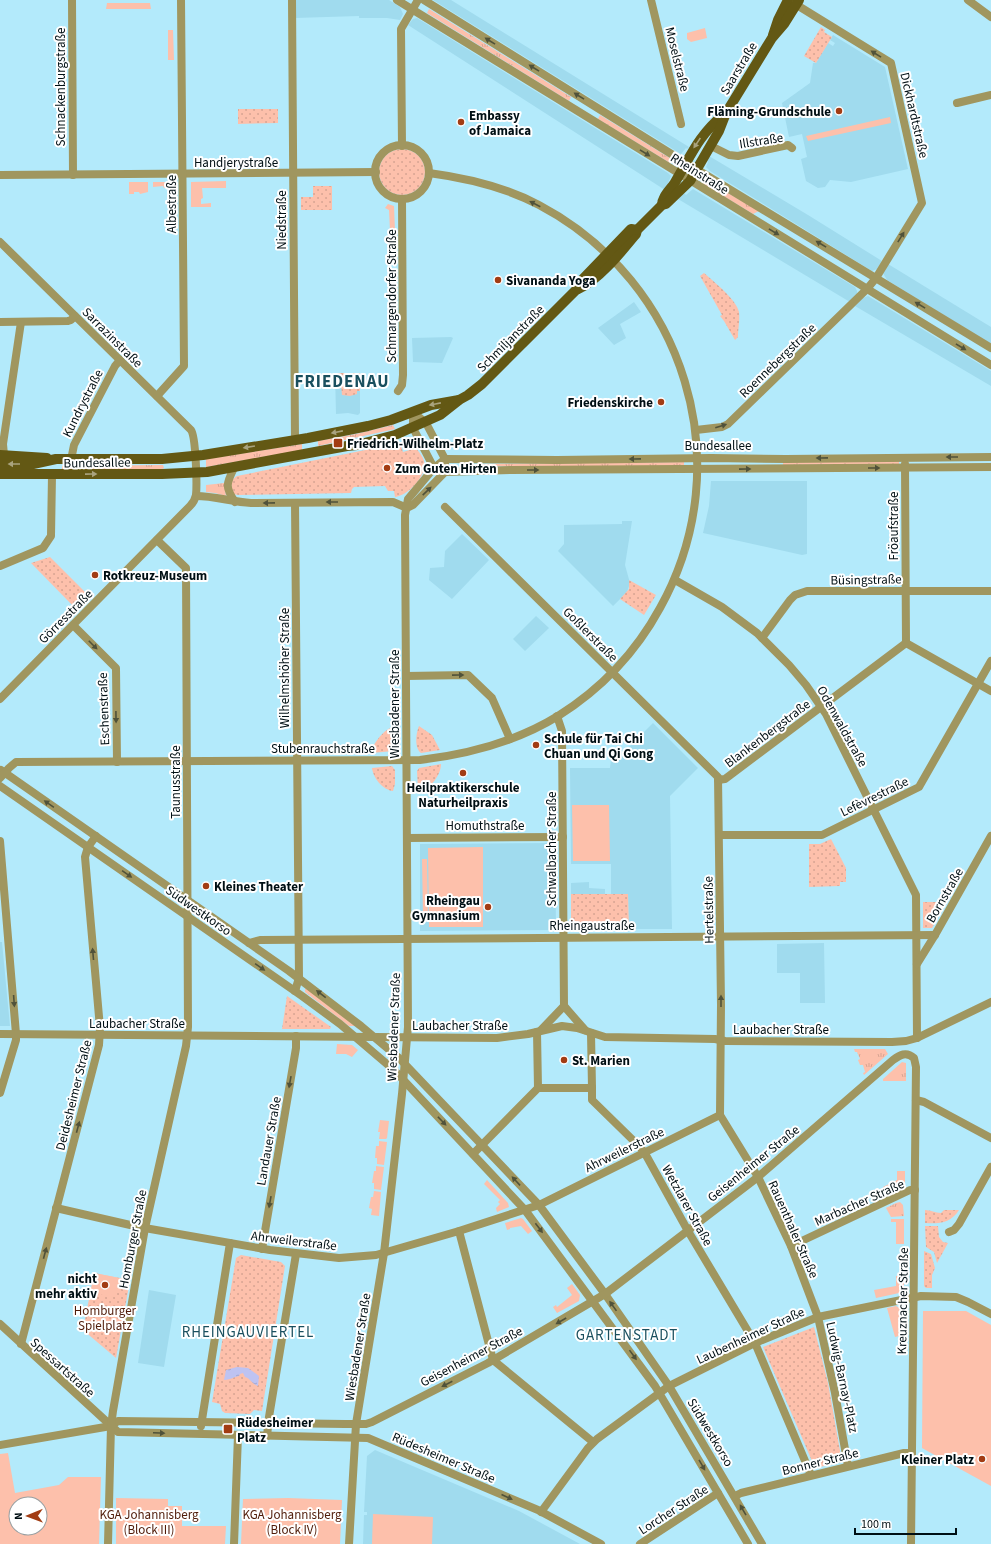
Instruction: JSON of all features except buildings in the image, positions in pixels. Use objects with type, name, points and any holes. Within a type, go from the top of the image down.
[{"type":"main road","name":"Saarstraße","points":[[690,181],[719,131],[726,113],[773,36],[778,20],[793,1]]},
{"type":"main road","name":"Saarstraße","points":[[686,162],[702,136],[711,125],[726,113]]},
{"type":"main road","name":"Schmiljanstraße","points":[[662,205],[662,200],[686,162]]},
{"type":"main road","name":"Schmiljanstraße","points":[[413,412],[431,404],[458,400],[468,396],[482,384],[577,289],[580,282],[607,254],[636,234],[637,230],[662,205],[666,204],[690,181]]},
{"type":"main road","name":"Schmiljanstraße","points":[[426,423],[438,417],[458,400]]},
{"type":"main road","points":[[194,456],[295,440],[368,426],[413,412]]},
{"type":"main road","points":[[195,473],[234,468],[357,445],[395,435],[426,423]]},
{"type":"main road","name":"Bundesallee","points":[[1,458],[33,464],[56,459],[167,459],[194,456]]},
{"type":"main road","points":[[167,459],[168,474]]},
{"type":"main road","name":"Bundesallee","points":[[0,474],[52,475],[195,473]]},
{"type":"main road","points":[[0,480],[11,479],[22,475]]},
{"type":"street","name":"Schnackenburgstraße","points":[[72,0],[73,175]]},
{"type":"street","name":"Albestraße","points":[[156,396],[184,366],[181,0]]},
{"type":"street","name":"Niedstraße","points":[[292,0],[295,440]]},
{"type":"street","name":"Rheinstraße","points":[[397,0],[991,365]]},
{"type":"street","points":[[402,146],[401,29],[418,0]]},
{"type":"street","name":"Rheinstraße","points":[[424,0],[697,169],[991,348]]},
{"type":"street","name":"Moselstraße","points":[[651,0],[681,124]]},
{"type":"street","points":[[968,0],[991,17]]},
{"type":"street","name":"Dickhardtstraße","points":[[793,1],[891,63],[922,203],[876,278],[867,289]]},
{"type":"street","points":[[957,104],[991,96]]},
{"type":"street","points":[[591,120],[598,108]]},
{"type":"street","name":"Illstraße","points":[[711,146],[729,154],[738,156],[788,145],[792,148]]},
{"type":"street","points":[[402,146],[414,148],[423,155],[428,165],[429,173],[425,186],[419,194],[402,199],[394,198],[385,193],[378,184],[376,172],[378,162],[383,154],[391,148],[402,146]]},
{"type":"street","name":"Handjerystraße","points":[[0,175],[376,172]]},
{"type":"street","points":[[429,173],[478,182],[525,199],[575,227],[607,254],[643,295],[671,344],[687,388],[696,430],[697,458]]},
{"type":"street","name":"Schmargendorfer Straße","points":[[398,391],[402,385],[403,375],[402,199]]},
{"type":"street","name":"Sarrazinstraße","points":[[0,242],[192,432],[195,473]]},
{"type":"street","name":"Roennebergstraße","points":[[696,430],[722,427],[728,424],[867,289]]},
{"type":"street","points":[[0,322],[68,321],[75,316]]},
{"type":"street","points":[[1,458],[21,322]]},
{"type":"street","name":"Kundrystraße","points":[[71,460],[74,445],[115,366],[120,360]]},
{"type":"street","points":[[195,473],[196,496],[218,498],[235,502],[393,502],[407,508],[413,506],[445,472],[445,459],[426,423],[413,412]]},
{"type":"street","points":[[413,412],[413,428],[434,468],[445,472]]},
{"type":"street","name":"Fröaufstraße","points":[[905,457],[906,643]]},
{"type":"street","name":"Bundesallee","points":[[445,459],[557,460],[991,457]]},
{"type":"street","name":"Stubenrauchstraße","points":[[1,773],[16,762],[420,760],[482,748],[510,739],[557,716],[593,691],[633,650],[647,631],[675,580],[690,530],[696,498],[697,458]]},
{"type":"street","points":[[407,508],[408,499],[434,468],[445,459]]},
{"type":"street","name":"Bundesallee","points":[[445,472],[510,470],[991,467]]},
{"type":"street","points":[[234,468],[228,479],[227,488],[235,502]]},
{"type":"street","points":[[0,566],[43,548],[51,536],[52,475]]},
{"type":"street","name":"Görresstraße","points":[[0,699],[194,502],[196,496]]},
{"type":"street","name":"Wilhelmshöher Straße","points":[[295,502],[299,978]]},
{"type":"street","name":"Goßlerstraße","points":[[445,507],[717,775],[718,780]]},
{"type":"street","name":"Wiesbadener Straße","points":[[349,1544],[356,1424],[384,1253],[407,1037],[405,521],[407,508]]},
{"type":"street","name":"Taunusstraße","points":[[157,540],[186,568],[188,1036]]},
{"type":"street","name":"Odenwaldstraße","points":[[675,580],[722,607],[762,638],[794,670],[822,707],[916,895],[917,935]]},
{"type":"street","name":"Büsingstraße","points":[[762,638],[790,600],[807,591],[991,591]]},
{"type":"street","name":"Eschenstraße","points":[[73,625],[116,668],[117,762]]},
{"type":"street","points":[[906,643],[991,691]]},
{"type":"street","name":"Blankenbergstraße","points":[[718,780],[725,779],[906,643]]},
{"type":"street","name":"Lefèvrestraße","points":[[719,836],[822,835],[920,787],[991,661]]},
{"type":"street","points":[[406,676],[468,675],[492,698],[510,739]]},
{"type":"street","name":"Schwalbacher Straße","points":[[557,716],[562,731],[564,1006]]},
{"type":"street","name":"Südwestkorso","points":[[1,773],[96,836],[299,978],[374,1036],[405,1064],[538,1205],[605,1294],[669,1386],[762,1544]]},
{"type":"street","name":"Hertelstraße","points":[[718,780],[720,1040]]},
{"type":"street","name":"Südwestkorso","points":[[0,786],[295,991],[340,1024],[403,1080],[525,1210],[594,1301],[659,1393],[748,1544]]},
{"type":"street","points":[[88,847],[96,836]]},
{"type":"street","name":"Bornstraße","points":[[917,964],[988,850],[991,836]]},
{"type":"street","name":"Homuthstraße","points":[[407,838],[563,837]]},
{"type":"street","points":[[0,841],[16,1034],[16,1040],[0,1093]]},
{"type":"street","name":"Deidesheimer Straße","points":[[21,1344],[99,1045],[100,1035],[85,857],[88,847]]},
{"type":"street","points":[[917,935],[917,1038]]},
{"type":"street","name":"Rheingaustraße","points":[[250,943],[260,940],[298,939],[935,935]]},
{"type":"street","points":[[295,991],[299,978]]},
{"type":"street","name":"Laubacher Straße","points":[[0,1034],[497,1038],[538,1032],[557,1026],[567,1026],[605,1037],[617,1038],[892,1042],[906,1041],[917,1038],[991,1002]]},
{"type":"street","points":[[473,1154],[538,1088],[538,1032],[564,1006],[589,1033]]},
{"type":"street","name":"Wetzlarer Straße","points":[[589,1033],[592,1100],[644,1152],[688,1231],[755,1343]]},
{"type":"street","name":"Homburger Straße","points":[[108,1544],[111,1426],[145,1228],[188,1036]]},
{"type":"street","name":"Landauer Straße","points":[[262,1249],[296,1048],[296,1036]]},
{"type":"street","points":[[720,1040],[720,1115]]},
{"type":"street","name":"Geisenheimer Straße","points":[[605,1294],[758,1177],[898,1056],[907,1054],[914,1058]]},
{"type":"street","name":"Kreuznacher Straße","points":[[911,1544],[916,1100],[916,1065],[914,1058]]},
{"type":"street","points":[[538,1088],[592,1088]]},
{"type":"street","points":[[916,1100],[924,1102],[991,1138]]},
{"type":"street","name":"Ahrweilerstraße","points":[[538,1205],[720,1115]]},
{"type":"street","name":"Rauenthaler Straße","points":[[720,1115],[758,1177],[791,1246],[818,1317]]},
{"type":"street","points":[[949,1232],[954,1230],[959,1224],[991,1167]]},
{"type":"street","name":"Marbacher Straße","points":[[791,1246],[910,1190],[915,1190]]},
{"type":"street","points":[[525,1210],[538,1205]]},
{"type":"street","name":"Ahrweilerstraße","points":[[56,1208],[145,1228],[262,1249],[339,1258],[384,1253],[525,1210]]},
{"type":"street","points":[[458,1231],[493,1360],[593,1442]]},
{"type":"street","points":[[198,1434],[202,1422],[230,1243]]},
{"type":"street","points":[[267,1436],[296,1254]]},
{"type":"street","points":[[594,1301],[605,1294]]},
{"type":"street","name":"Laubenheimer Straße","points":[[669,1386],[755,1343],[818,1317],[914,1297],[941,1296],[956,1298],[968,1302],[991,1314]]},
{"type":"street","name":"Geisenheimer Straße","points":[[356,1424],[366,1424],[372,1422],[493,1360],[594,1301]]},
{"type":"street","name":"Ludwig-Barnay-Platz","points":[[818,1317],[835,1393],[848,1466]]},
{"type":"street","name":"Spessartstraße","points":[[0,1324],[111,1426]]},
{"type":"street","points":[[755,1343],[811,1475]]},
{"type":"street","points":[[541,1512],[593,1442],[669,1386]]},
{"type":"street","points":[[0,1445],[111,1426],[118,1421],[356,1424]]},
{"type":"street","name":"Rüdesheimer Straße","points":[[111,1426],[118,1432],[373,1439],[541,1512],[601,1544]]},
{"type":"street","points":[[234,1544],[238,1435]]},
{"type":"street","name":"Bonner Straße","points":[[733,1493],[741,1493],[904,1453],[912,1453]]},
{"type":"street","points":[[720,1495],[733,1493]]},
{"type":"street","name":"Lorcher Straße","points":[[640,1544],[720,1495]]},
{"type":"shaded area","points":[[296,0],[389,0],[400,7],[403,14],[400,20],[387,18],[359,18],[359,16],[295,18]]},
{"type":"shaded area","points":[[433,0],[451,0],[689,147],[687,149],[686,148],[681,154]]},
{"type":"shaded area","points":[[417,18],[668,173],[671,176],[668,183],[670,184],[665,190],[408,25],[413,19]]},
{"type":"shaded area","name":"Fläming-Grundschule","points":[[833,35],[885,67],[908,169],[851,182],[830,180],[825,187],[818,188],[806,181],[801,159],[807,157],[802,134],[789,137],[782,103],[810,83],[813,63],[816,63],[828,43],[833,46],[835,43],[830,40]]},
{"type":"shaded area","points":[[709,156],[882,261],[877,269],[872,271],[710,171],[706,167],[708,162],[706,160]]},
{"type":"shaded area","points":[[693,189],[855,287],[857,294],[850,302],[678,199],[684,193],[686,195]]},
{"type":"shaded area","points":[[888,264],[991,327],[991,344],[887,280],[883,273]]},
{"type":"shaded area","points":[[868,296],[991,371],[991,386],[855,306],[863,298]]},
{"type":"shaded area","points":[[634,302],[641,312],[620,324],[626,338],[614,345],[598,328]]},
{"type":"shaded area","points":[[412,338],[453,338],[442,363],[413,362]]},
{"type":"shaded area","points":[[335,373],[360,373],[360,413],[358,415],[348,413],[336,414]]},
{"type":"shaded area","points":[[711,481],[807,481],[807,554],[802,555],[703,533],[709,506]]},
{"type":"shaded area","points":[[622,521],[632,521],[625,565],[630,583],[627,592],[613,606],[558,551],[564,544],[564,525],[622,524]]},
{"type":"shaded area","points":[[462,534],[489,560],[452,599],[429,580],[430,568],[444,567],[445,551]]},
{"type":"shaded area","points":[[536,616],[549,628],[525,651],[513,639]]},
{"type":"shaded area","points":[[653,723],[698,768],[670,796],[672,929],[629,929],[628,894],[611,894],[611,864],[571,864],[570,768],[610,768],[612,750],[626,750]]},
{"type":"shaded area","name":"Rheingau Gymnasium","points":[[555,843],[556,930],[420,931],[420,844]]},
{"type":"shaded area","points":[[589,882],[589,888],[605,889],[605,894],[571,894],[571,883]]},
{"type":"shaded area","points":[[0,942],[2,942],[10,1026],[0,1026]]},
{"type":"shaded area","points":[[824,943],[825,1003],[800,1003],[800,973],[777,973],[777,944]]},
{"type":"shaded area","points":[[149,1290],[176,1295],[164,1367],[138,1363]]},
{"type":"shaded area","points":[[375,1450],[519,1511],[580,1544],[363,1544],[364,1515],[367,1515],[367,1512],[364,1512],[367,1456]]},
{"type":"green space","points":[[107,3],[150,3],[151,9],[106,9]]},
{"type":"green space","points":[[429,9],[571,97],[569,101],[427,13]]},
{"type":"green space","points":[[821,27],[825,30],[824,32],[832,37],[816,63],[804,56]]},
{"type":"green space","points":[[705,28],[707,38],[691,42],[687,39],[687,33]]},
{"type":"green space","points":[[168,30],[173,30],[174,60],[168,60]]},
{"type":"green space","points":[[238,109],[278,109],[278,123],[238,124]]},
{"type":"green space","points":[[600,115],[673,160],[670,163],[598,119]]},
{"type":"green space","points":[[890,117],[891,123],[808,141],[806,136]]},
{"type":"green space","points":[[402,149],[415,153],[421,159],[425,172],[421,185],[415,191],[402,195],[389,191],[383,185],[379,172],[383,159],[389,153]]},
{"type":"green space","points":[[704,179],[759,211],[753,214],[702,183]]},
{"type":"green space","points":[[226,181],[226,188],[202,188],[203,198],[201,199],[201,204],[211,203],[211,207],[191,207],[191,182]]},
{"type":"green space","points":[[129,182],[148,182],[148,192],[140,194],[139,192],[134,192],[134,194],[129,194]]},
{"type":"green space","points":[[153,182],[174,182],[175,200],[169,200],[169,188],[164,188],[163,186],[153,187]]},
{"type":"green space","points":[[313,186],[332,186],[332,210],[301,210],[301,197],[313,197]]},
{"type":"green space","points":[[388,204],[394,206],[395,231],[390,231],[389,210],[385,208]]},
{"type":"green space","points":[[704,273],[724,291],[737,307],[739,312],[739,321],[738,337],[735,340],[720,316],[722,315],[700,276]]},
{"type":"green space","points":[[335,373],[360,373],[360,391],[357,391],[357,394],[350,396],[342,395],[341,385],[335,385]]},
{"type":"green space","points":[[393,425],[395,429],[318,446],[318,441]]},
{"type":"green space","points":[[400,443],[403,452],[416,448],[421,454],[424,467],[423,472],[416,484],[400,496],[395,497],[394,491],[388,491],[385,486],[354,487],[351,493],[238,495],[233,494],[231,487],[234,478],[237,476]]},
{"type":"green space","points":[[302,444],[302,450],[206,467],[206,459]]},
{"type":"green space","points":[[899,461],[899,464],[783,465],[783,462]]},
{"type":"green space","points":[[684,462],[684,466],[478,466],[479,464]]},
{"type":"green space","points":[[163,465],[164,468],[162,469],[62,470],[62,466]]},
{"type":"green space","points":[[224,483],[226,496],[206,492],[206,485]]},
{"type":"green space","points":[[50,557],[89,596],[76,609],[31,563]]},
{"type":"green space","points":[[629,580],[656,595],[644,615],[620,599],[629,589]]},
{"type":"green space","points":[[419,726],[432,735],[440,750],[421,753],[419,751],[416,740]]},
{"type":"green space","points":[[392,727],[394,730],[395,749],[393,751],[372,753],[371,751],[377,740],[385,731]]},
{"type":"green space","points":[[441,764],[439,773],[431,785],[418,790],[417,771],[419,768]]},
{"type":"green space","points":[[392,766],[395,770],[395,784],[393,791],[379,783],[374,776],[372,768]]},
{"type":"green space","points":[[572,805],[609,805],[610,861],[573,861]]},
{"type":"green space","points":[[831,839],[846,868],[846,882],[840,882],[840,886],[809,887],[809,844],[820,844]]},
{"type":"green space","points":[[483,847],[483,927],[429,927],[428,848]]},
{"type":"green space","points":[[422,859],[427,859],[428,916],[423,916]]},
{"type":"green space","points":[[571,894],[628,894],[629,929],[571,930]]},
{"type":"green space","points":[[923,902],[946,902],[932,928],[923,928]]},
{"type":"green space","points":[[305,989],[355,1026],[349,1026],[305,992]]},
{"type":"green space","points":[[287,996],[331,1027],[330,1029],[282,1029]]},
{"type":"green space","points":[[337,1044],[352,1045],[358,1050],[352,1057],[346,1054],[336,1054]]},
{"type":"green space","points":[[854,1049],[885,1049],[888,1054],[864,1075],[863,1073],[865,1072],[863,1065],[860,1065],[858,1060],[860,1059]]},
{"type":"green space","points":[[902,1062],[906,1063],[906,1081],[883,1081],[883,1079]]},
{"type":"green space","points":[[380,1120],[389,1121],[386,1139],[379,1139],[380,1132],[378,1132]]},
{"type":"green space","points":[[379,1141],[387,1142],[384,1165],[377,1164],[377,1158],[375,1158],[376,1146],[379,1146]]},
{"type":"green space","points":[[376,1166],[384,1167],[381,1190],[374,1189],[374,1183],[372,1183]]},
{"type":"green space","points":[[897,1171],[905,1171],[905,1185],[886,1194],[883,1187],[897,1180]]},
{"type":"green space","points":[[487,1180],[508,1203],[509,1207],[497,1212],[496,1208],[500,1204],[498,1202],[500,1200],[484,1184]]},
{"type":"green space","points":[[374,1191],[381,1192],[379,1216],[371,1215],[372,1209],[369,1208]]},
{"type":"green space","points":[[900,1202],[903,1205],[904,1216],[891,1217],[886,1208]]},
{"type":"green space","points":[[925,1210],[941,1213],[944,1210],[959,1210],[952,1218],[944,1222],[925,1223]]},
{"type":"green space","points":[[521,1218],[532,1231],[528,1234],[521,1226],[507,1230],[505,1223]]},
{"type":"green space","points":[[891,1219],[904,1219],[904,1244],[896,1244],[896,1222],[891,1222]]},
{"type":"green space","points":[[925,1226],[938,1226],[939,1237],[943,1242],[948,1243],[937,1263],[934,1252],[926,1247]]},
{"type":"green space","points":[[924,1251],[931,1254],[935,1268],[932,1275],[932,1288],[926,1288],[924,1286]]},
{"type":"green space","name":"Rüdesheimer Platz","points":[[241,1255],[281,1262],[285,1266],[262,1411],[254,1410],[250,1414],[225,1413],[222,1411],[220,1404],[212,1402],[236,1258]]},
{"type":"green space","name":"Homburger Spielplatz","points":[[94,1273],[130,1280],[116,1358],[83,1330]]},
{"type":"green space","name":"nicht mehr aktiv","points":[[94,1273],[119,1278],[115,1297],[91,1293]]},
{"type":"green space","points":[[896,1276],[904,1276],[904,1292],[876,1298],[874,1290],[896,1286]]},
{"type":"green space","points":[[572,1284],[580,1295],[579,1301],[557,1313],[553,1307],[556,1305],[557,1307],[572,1295],[567,1288]]},
{"type":"green space","points":[[896,1306],[902,1311],[904,1322],[903,1335],[895,1337],[887,1308]]},
{"type":"green space","points":[[923,1311],[966,1311],[991,1325],[991,1486],[922,1448]]},
{"type":"green space","points":[[814,1327],[828,1383],[842,1462],[815,1468],[763,1347]]},
{"type":"green space","points":[[8,1453],[15,1493],[59,1485],[68,1477],[101,1477],[99,1544],[0,1544],[0,1454]]},
{"type":"green space","name":"KGA Johannisberg (Block III)","points":[[116,1498],[168,1499],[168,1506],[182,1506],[182,1526],[226,1526],[225,1544],[116,1544]]},
{"type":"green space","name":"KGA Johannisberg (Block IV)","points":[[288,1498],[342,1500],[340,1544],[241,1544],[243,1499]]},
{"type":"green space","points":[[373,1514],[433,1517],[432,1544],[372,1544]]},
{"type":"water","points":[[237,1367],[248,1368],[259,1376],[258,1386],[245,1377],[243,1373],[239,1376],[224,1380],[226,1370]]},
{"type":"place","name":"Fläming-Grundschule","points":[[839,111]]},
{"type":"place","name":"Embassy of Jamaica","points":[[461,122]]},
{"type":"place","name":"Sivananda Yoga","points":[[498,280]]},
{"type":"place","name":"Friedenskirche","points":[[661,402]]},
{"type":"place","name":"Friedrich-Wilhelm-Platz","points":[[338,443]]},
{"type":"place","name":"Zum Guten Hirten","points":[[387,468]]},
{"type":"place","name":"Rotkreuz-Museum","points":[[95,575]]},
{"type":"place","name":"Schule für Tai Chi Chuan und Qi Gong","points":[[536,745]]},
{"type":"place","name":"Heilpraktikerschule Naturheilpraxis","points":[[463,773]]},
{"type":"place","name":"Kleines Theater","points":[[206,886]]},
{"type":"place","name":"Rheingau Gymnasium","points":[[488,907]]},
{"type":"place","name":"St. Marien","points":[[564,1060]]},
{"type":"place","name":"nicht mehr aktiv","points":[[105,1285]]},
{"type":"place","name":"Rüdesheimer Platz","points":[[228,1429]]},
{"type":"place","name":"Kleiner Platz","points":[[982,1459]]},
{"type":"district","name":"FRIEDENAU","points":[[342,381]]},
{"type":"district","name":"RHEINGAUVIERTEL","points":[[248,1332]]},
{"type":"district","name":"GARTENSTADT","points":[[627,1335]]}]
